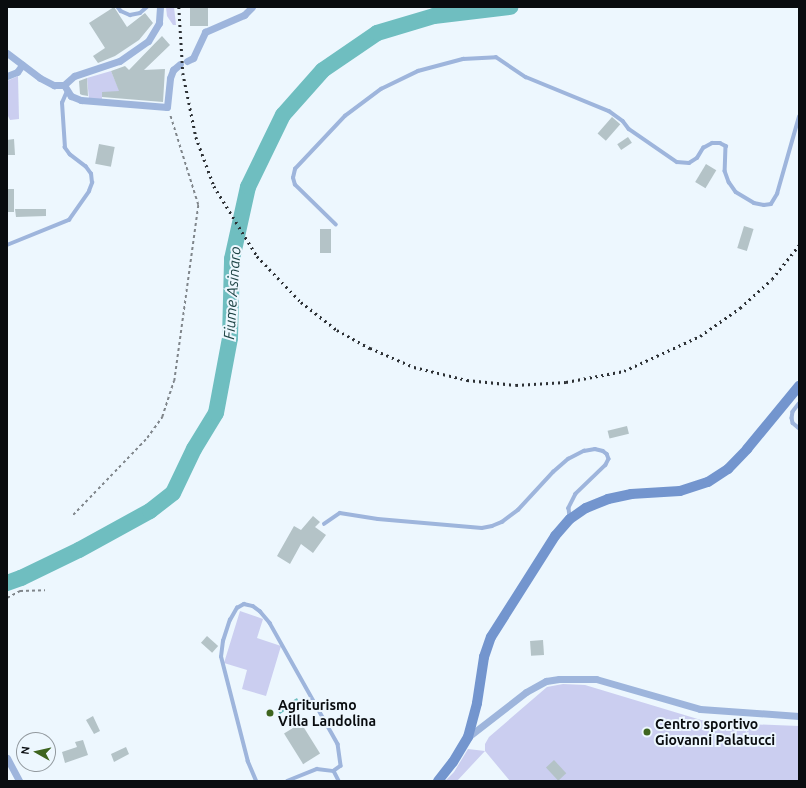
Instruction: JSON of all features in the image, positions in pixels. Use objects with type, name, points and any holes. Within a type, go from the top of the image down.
[{"type":"main road","points":[[438,781],[453,762],[468,737],[477,703],[484,657],[491,637],[555,536],[570,519],[586,508],[608,499],[631,494],[680,491],[708,482],[728,469],[747,449],[799,386]]},
{"type":"street","points":[[66,88],[74,76],[119,61],[148,41],[159,23],[160,7]]},
{"type":"street","points":[[187,61],[193,58],[205,32],[244,16],[252,7]]},
{"type":"street","points":[[7,52],[40,78],[54,85],[66,88],[71,96],[81,100],[167,107],[170,78],[173,70],[180,64]]},
{"type":"street","points":[[7,76],[17,72],[22,65]]},
{"type":"street","points":[[468,737],[526,692],[546,681],[559,679],[596,679],[700,709],[799,716]]},
{"type":"street","points":[[7,758],[19,781]]},
{"type":"lane","points":[[118,7],[130,15],[140,13],[148,7]]},
{"type":"lane","points":[[336,225],[295,185],[293,178],[295,169],[345,116],[381,89],[418,71],[463,59],[496,57],[526,77],[610,111],[623,121],[629,129],[677,162],[689,163],[697,158],[703,148],[712,143],[720,143],[726,146],[725,171],[728,182],[736,192],[754,203],[764,205],[771,204],[777,194],[799,117]]},
{"type":"lane","points":[[7,245],[69,220],[89,191],[92,183],[91,174],[86,167],[66,152],[65,148],[62,103],[66,88]]},
{"type":"lane","points":[[799,404],[793,412],[792,418],[793,423],[799,428]]},
{"type":"lane","points":[[324,524],[340,513],[378,519],[482,528],[492,526],[502,522],[518,510],[553,472],[568,459],[584,451],[595,449],[603,451],[607,454],[609,459],[606,465],[576,494],[569,508],[570,519]]},
{"type":"lane","points":[[256,781],[248,762],[221,658],[223,641],[230,620],[237,608],[244,604],[253,606],[260,611],[270,624],[338,744],[341,766],[334,770],[317,769],[287,781]]},
{"type":"lane","points":[[334,770],[339,781]]},
{"type":"path","points":[[73,515],[147,438],[162,417],[174,381],[198,205],[167,107]]},
{"type":"path","points":[[7,598],[20,591],[45,590]]},
{"type":"shaded area","points":[[166,7],[174,7],[176,25],[173,25],[167,16]]},
{"type":"shaded area","points":[[111,71],[120,92],[102,92],[102,100],[89,99],[87,78]]},
{"type":"shaded area","points":[[18,76],[19,119],[10,120],[7,114],[7,81]]},
{"type":"shaded area","points":[[240,611],[263,619],[257,638],[281,646],[266,696],[242,689],[247,670],[224,663]]},
{"type":"shaded area","name":"Centro sportivo Giovanni Palatucci","points":[[563,684],[585,685],[701,720],[719,723],[799,726],[799,781],[510,781],[485,751],[485,744],[489,737],[547,687]]},
{"type":"shaded area","points":[[297,698],[301,706],[288,714],[286,710],[280,714],[277,710]]},
{"type":"shaded area","points":[[468,749],[485,751],[457,781],[445,781],[454,772]]},
{"type":"building","points":[[114,7],[127,27],[145,13],[153,23],[139,40],[115,56],[98,63],[93,56],[105,48],[89,23]]},
{"type":"building","points":[[190,7],[208,7],[208,26],[190,26]]},
{"type":"building","points":[[162,36],[170,45],[144,70],[165,69],[163,102],[102,97],[102,92],[119,91],[111,71],[125,66],[129,70]]},
{"type":"building","points":[[87,78],[88,96],[80,94],[79,81]]},
{"type":"building","points":[[612,117],[620,124],[606,141],[598,134]]},
{"type":"building","points":[[628,137],[632,143],[621,150],[617,144]]},
{"type":"building","points":[[14,139],[15,155],[7,155],[7,140]]},
{"type":"building","points":[[99,144],[115,147],[111,167],[95,164]]},
{"type":"building","points":[[706,164],[716,170],[705,188],[695,182]]},
{"type":"building","points":[[7,189],[14,189],[14,212],[7,212]]},
{"type":"building","points":[[15,209],[46,209],[46,216],[16,217]]},
{"type":"building","points":[[744,226],[754,229],[747,251],[737,248]]},
{"type":"building","points":[[320,229],[331,229],[331,253],[320,253]]},
{"type":"building","points":[[627,426],[629,434],[610,439],[608,431]]},
{"type":"building","points":[[313,516],[320,522],[315,527],[326,535],[313,553],[301,544],[290,564],[277,556],[294,526],[301,530]]},
{"type":"building","points":[[207,636],[218,646],[212,653],[201,643]]},
{"type":"building","points":[[543,640],[544,655],[531,656],[530,641]]},
{"type":"building","points":[[93,716],[100,731],[94,734],[86,720]]},
{"type":"building","points":[[301,723],[320,754],[303,764],[284,734]]},
{"type":"building","points":[[83,740],[88,755],[65,763],[62,752],[77,747],[75,742]]},
{"type":"building","points":[[126,747],[129,754],[114,762],[111,754]]},
{"type":"building","points":[[554,760],[566,773],[558,781],[546,768]]},
{"type":"waterway","name":"Fiume Asinaro","points":[[7,583],[21,578],[79,550],[150,511],[173,493],[194,449],[216,413],[230,338],[232,259],[248,187],[283,115],[323,70],[377,33],[434,16],[510,7]]},
{"type":"railway","points":[[179,7],[183,73],[196,137],[214,186],[257,256],[301,302],[337,330],[370,348],[414,367],[467,380],[516,385],[566,382],[624,371],[700,336],[740,308],[772,279],[799,245]]},
{"type":"place","name":"Agriturismo Villa Landolina","points":[[270,713]]},
{"type":"place","name":"Centro sportivo Giovanni Palatucci","points":[[647,732]]}]
